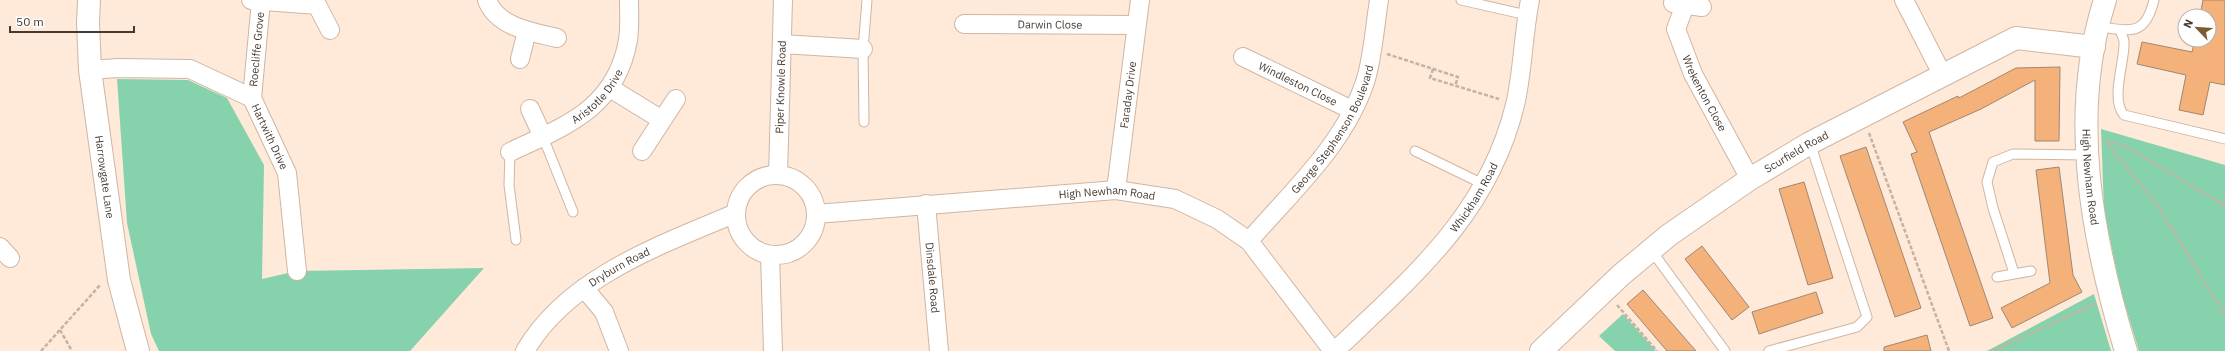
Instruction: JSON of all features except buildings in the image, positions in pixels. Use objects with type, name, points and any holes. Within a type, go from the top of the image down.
[{"type":"street","name":"Harrowgate Lane","points":[[89,0],[90,70],[119,280],[138,351]]},
{"type":"street","points":[[487,0],[495,14],[510,24],[527,31],[557,38]]},
{"type":"street","name":"Aristotle Drive","points":[[510,152],[567,126],[590,109],[610,88],[628,40],[629,0]]},
{"type":"street","name":"Piper Knowle Road","points":[[778,175],[783,0]]},
{"type":"street","name":"Faraday Drive","points":[[1116,190],[1140,0]]},
{"type":"street","name":"George Stephenson Boulevard","points":[[1249,241],[1332,146],[1352,110],[1360,95],[1367,76],[1379,0]]},
{"type":"street","points":[[1904,0],[1942,74]]},
{"type":"street","name":"High Newham Road","points":[[2105,0],[2096,37],[2088,99],[2088,155],[2093,219],[2109,296],[2126,351]]},
{"type":"street","name":"Roecliffe Grove","points":[[252,98],[256,1],[319,2],[330,30]]},
{"type":"street","name":"Wrekenton Close","points":[[1702,7],[1678,4],[1676,29],[1693,74],[1750,179]]},
{"type":"street","name":"Whickham Road","points":[[1334,351],[1430,259],[1462,220],[1485,185],[1504,143],[1515,104],[1528,7]]},
{"type":"street","name":"Darwin Close","points":[[964,24],[1136,26]]},
{"type":"street","points":[[520,59],[527,31]]},
{"type":"street","name":"Scurfield Road","points":[[1540,351],[1605,291],[1691,218],[1750,179],[1810,143],[1942,74],[2016,38],[2096,37]]},
{"type":"street","points":[[782,44],[864,49]]},
{"type":"street","name":"Windleston Close","points":[[1243,57],[1352,110]]},
{"type":"street","name":"Hartwith Drive","points":[[90,70],[118,68],[190,69],[252,98],[287,173],[297,271]]},
{"type":"street","points":[[610,88],[662,120]]},
{"type":"street","points":[[642,151],[676,99]]},
{"type":"street","points":[[530,109],[543,137]]},
{"type":"street","points":[[778,175],[792,178],[803,186],[813,200],[816,214],[811,233],[803,244],[792,252],[770,255],[757,250],[746,242],[737,227],[736,213],[739,200],[751,184],[763,177],[778,175]]},
{"type":"street","name":"High Newham Road","points":[[816,214],[1116,190],[1175,199],[1217,219],[1249,241],[1334,351]]},
{"type":"street","name":"Dinsdale Road","points":[[926,204],[939,351]]},
{"type":"street","name":"Dryburn Road","points":[[525,351],[534,336],[566,302],[584,288],[645,251],[736,213]]},
{"type":"street","points":[[770,255],[773,351]]},
{"type":"street","points":[[584,288],[604,312],[619,351]]},
{"type":"lane","points":[[864,122],[864,49],[867,0]]},
{"type":"lane","points":[[1461,0],[1528,7]]},
{"type":"lane","points":[[2096,37],[2120,30],[2135,30],[2148,19],[2154,0]]},
{"type":"lane","points":[[2120,30],[2124,41],[2119,76],[2119,103],[2120,110],[2124,115],[2225,139]]},
{"type":"lane","points":[[543,137],[573,212]]},
{"type":"lane","points":[[1769,351],[1857,327],[1867,317],[1810,143]]},
{"type":"lane","points":[[1415,151],[1485,185]]},
{"type":"lane","points":[[510,152],[509,185],[516,240]]},
{"type":"lane","points":[[2014,273],[1993,208],[1987,182],[1993,162],[2013,154],[2088,155]]},
{"type":"lane","points":[[1652,250],[1725,351]]},
{"type":"lane","points":[[1997,277],[2031,271]]},
{"type":"path","points":[[1371,48],[1458,77],[1455,86]]},
{"type":"path","points":[[1432,69],[1430,78],[1515,104]]},
{"type":"path","points":[[1863,115],[1948,351]]},
{"type":"path","points":[[2225,206],[2127,147],[2106,141],[2158,206],[2225,315]]},
{"type":"path","points":[[2218,202],[2225,200]]},
{"type":"path","points":[[41,351],[102,283],[119,280]]},
{"type":"path","points":[[1605,291],[1657,351]]},
{"type":"path","points":[[1993,351],[2109,296]]},
{"type":"path","points":[[60,330],[72,351]]},
{"type":"green space","points":[[117,79],[188,80],[227,98],[264,165],[262,279],[297,271],[484,268],[410,351],[159,351],[151,334],[127,223]]},
{"type":"green space","points":[[2101,129],[2225,165],[2225,351],[2139,351],[2120,288],[2104,210]]},
{"type":"green space","points":[[2094,294],[2111,351],[1987,351]]},
{"type":"green space","points":[[1623,314],[1656,351],[1615,351],[1599,336]]}]
